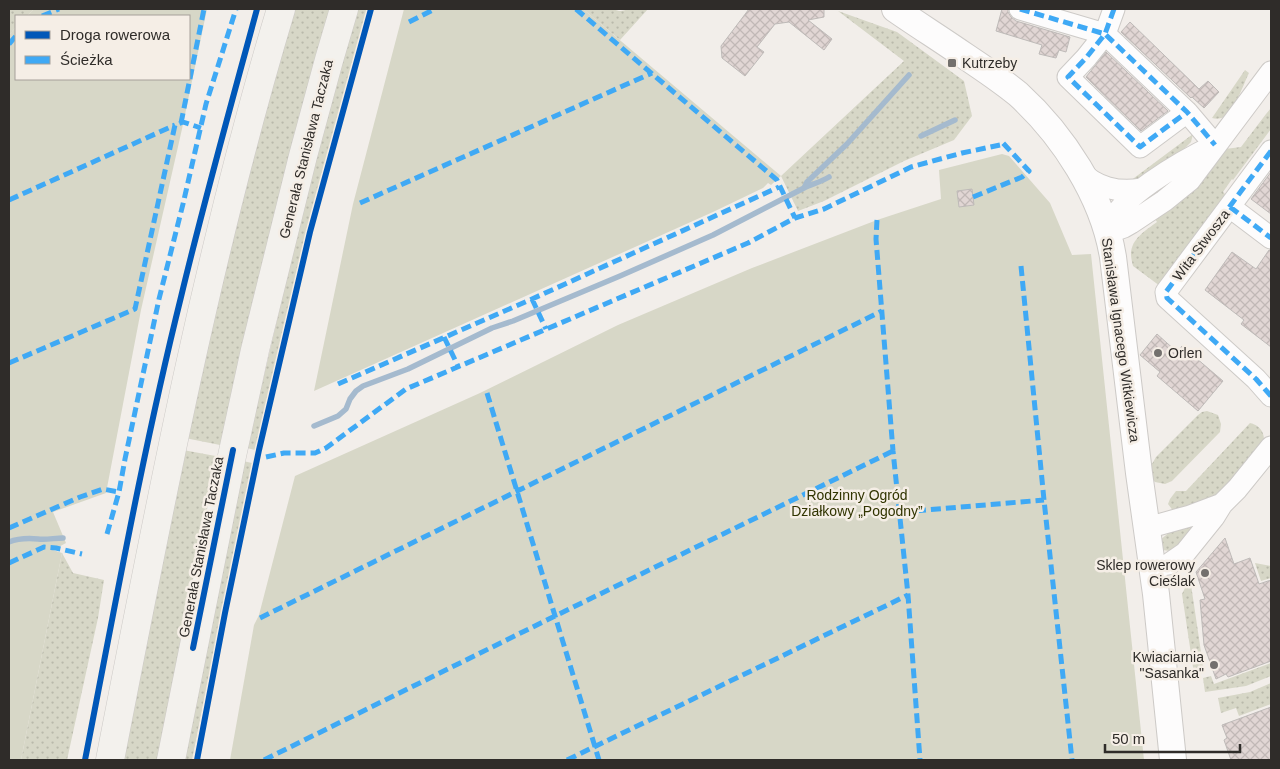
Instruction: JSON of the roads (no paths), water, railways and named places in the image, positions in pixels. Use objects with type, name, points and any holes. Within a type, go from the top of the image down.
[{"type":"main road","points":[[110,760],[173,440],[220,236],[281,9]]},
{"type":"main road","name":"Generała Stanisława Taczaka","points":[[171,760],[255,350],[306,146],[344,9]]},
{"type":"street","name":"Stanisława Ignacego Witkiewicza","points":[[895,9],[992,75],[1018,95],[1046,124],[1066,149],[1092,194],[1110,241],[1156,594],[1173,760]]},
{"type":"street","points":[[1020,9],[1106,34],[1187,112],[1216,145]]},
{"type":"street","points":[[1114,9],[1106,34],[1068,77],[1140,147],[1187,112]]},
{"type":"street","points":[[1216,145],[1141,189],[1121,207],[1108,226],[1107,233],[1131,223],[1181,188],[1195,174],[1271,72]]},
{"type":"street","name":"Wita Stwosza","points":[[1271,151],[1166,292],[1167,298],[1256,379],[1271,396]]},
{"type":"street","points":[[1076,166],[1088,178],[1109,188],[1141,189]]},
{"type":"street","points":[[1230,207],[1271,238]]},
{"type":"street","points":[[1151,567],[1169,564],[1185,553],[1214,518],[1222,504],[1237,489],[1271,447]]},
{"type":"street","points":[[1147,528],[1190,516],[1222,504]]},
{"type":"waterway","points":[[804,188],[807,182],[847,144],[909,75]]},
{"type":"waterway","points":[[921,136],[955,120]]},
{"type":"waterway","points":[[314,426],[338,416],[346,409],[356,391],[363,386],[408,369],[492,328],[620,276],[713,235],[829,177]]},
{"type":"waterway","points":[[9,542],[23,539],[63,538]]},
{"type":"place","name":"Kutrzeby","points":[[952,63]]},
{"type":"place","name":"Orlen","points":[[1158,353]]},
{"type":"place","name":"Sklep rowerowy Cieślak","points":[[1205,573]]},
{"type":"place","name":"Kwiaciarnia \"Sasanka\"","points":[[1214,665]]},
{"type":"park label","name":"Rodzinny Ogród Działkowy „Pogodny”","points":[[857,504]]}]
